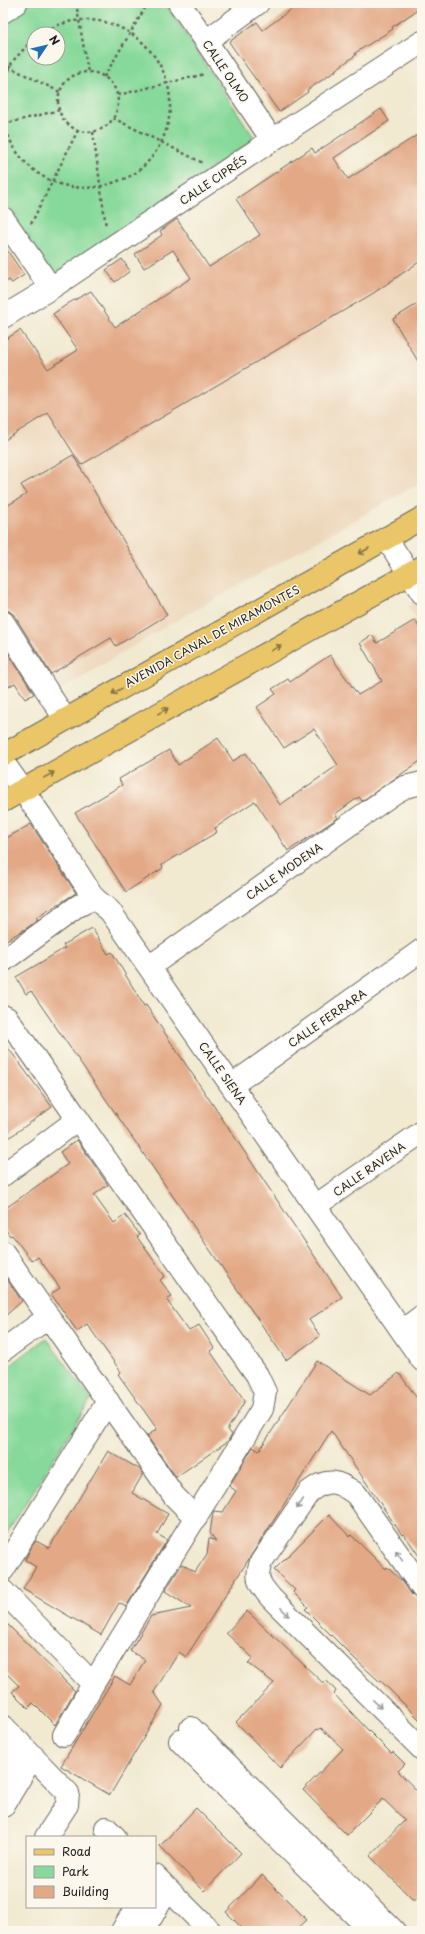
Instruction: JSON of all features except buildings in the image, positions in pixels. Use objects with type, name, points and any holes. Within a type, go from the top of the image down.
[{"type":"main road","name":"AVENIDA CANAL DE MIRAMONTES","points":[[3,755],[422,518]]},
{"type":"main road","points":[[3,801],[416,570]]},
{"type":"street","points":[[3,12],[16,3]]},
{"type":"street","name":"CALLE OLMO","points":[[179,3],[225,68],[272,140]]},
{"type":"street","points":[[206,41],[258,3]]},
{"type":"street","name":"CALLE CIPRÉS","points":[[3,317],[109,250],[272,140],[422,42]]},
{"type":"street","points":[[3,218],[51,288]]},
{"type":"street","points":[[386,538],[416,570],[422,593]]},
{"type":"street","points":[[3,622],[65,719]]},
{"type":"street","name":"CALLE SIENA","points":[[3,762],[94,898],[110,911],[422,1360]]},
{"type":"street","name":"CALLE MODENA","points":[[149,967],[394,793],[405,787],[422,783]]},
{"type":"street","points":[[3,960],[78,906],[94,898]]},
{"type":"street","name":"CALLE FERRARA","points":[[232,1085],[422,950]]},
{"type":"street","points":[[3,1016],[7,1018],[78,1119],[257,1375],[266,1392],[262,1409],[93,1684],[64,1735]]},
{"type":"street","points":[[3,1175],[78,1119]]},
{"type":"street","name":"CALLE RAVENA","points":[[315,1206],[422,1132]]},
{"type":"street","points":[[3,1252],[174,1496],[196,1518]]},
{"type":"street","points":[[402,1331],[422,1316]]},
{"type":"street","points":[[3,1350],[49,1317]]},
{"type":"street","points":[[3,1570],[108,1402]]},
{"type":"street","points":[[422,1588],[356,1494],[344,1485],[330,1482],[319,1484],[309,1492],[261,1562],[258,1574],[259,1583],[271,1598],[422,1749]]},
{"type":"street","points":[[3,1591],[93,1684]]},
{"type":"street","points":[[3,1726],[68,1793],[67,1805],[47,1836]]},
{"type":"street","points":[[371,1931],[186,1734],[394,1931]]},
{"type":"street","points":[[3,1769],[26,1749]]},
{"type":"street","points":[[3,1806],[26,1749]]},
{"type":"street","points":[[156,1896],[161,1883],[210,1931]]},
{"type":"street","points":[[122,1931],[135,1908]]},
{"type":"street","points":[[143,1931],[152,1908]]},
{"type":"path","points":[[76,3],[88,72]]},
{"type":"path","points":[[104,77],[148,3]]},
{"type":"path","points":[[3,118],[12,144],[30,166],[52,183],[79,188],[101,187],[132,176],[152,157],[166,133],[171,107],[168,83],[155,55],[135,35],[111,23],[79,20],[53,26]]},
{"type":"path","points":[[3,88],[12,62],[26,47]]},
{"type":"path","points":[[3,64],[60,92]]},
{"type":"path","points":[[118,95],[225,68]]},
{"type":"path","points":[[88,72],[104,77],[114,86],[118,95],[118,105],[114,118],[103,129],[93,132],[78,130],[66,123],[58,105],[60,92],[69,78],[88,72]]},
{"type":"path","points":[[4,124],[60,110]]},
{"type":"path","points":[[114,118],[223,173]]},
{"type":"path","points":[[21,244],[78,130]]},
{"type":"path","points":[[93,132],[109,250]]},
{"type":"shaded area","points":[[422,132],[422,482],[153,634],[46,699],[3,636],[3,398]]},
{"type":"shaded area","points":[[422,598],[422,625],[408,606]]},
{"type":"green space","points":[[20,3],[165,3],[255,139],[54,275],[3,201],[3,15]]},
{"type":"green space","points":[[46,1338],[91,1399],[3,1540],[3,1371]]}]
